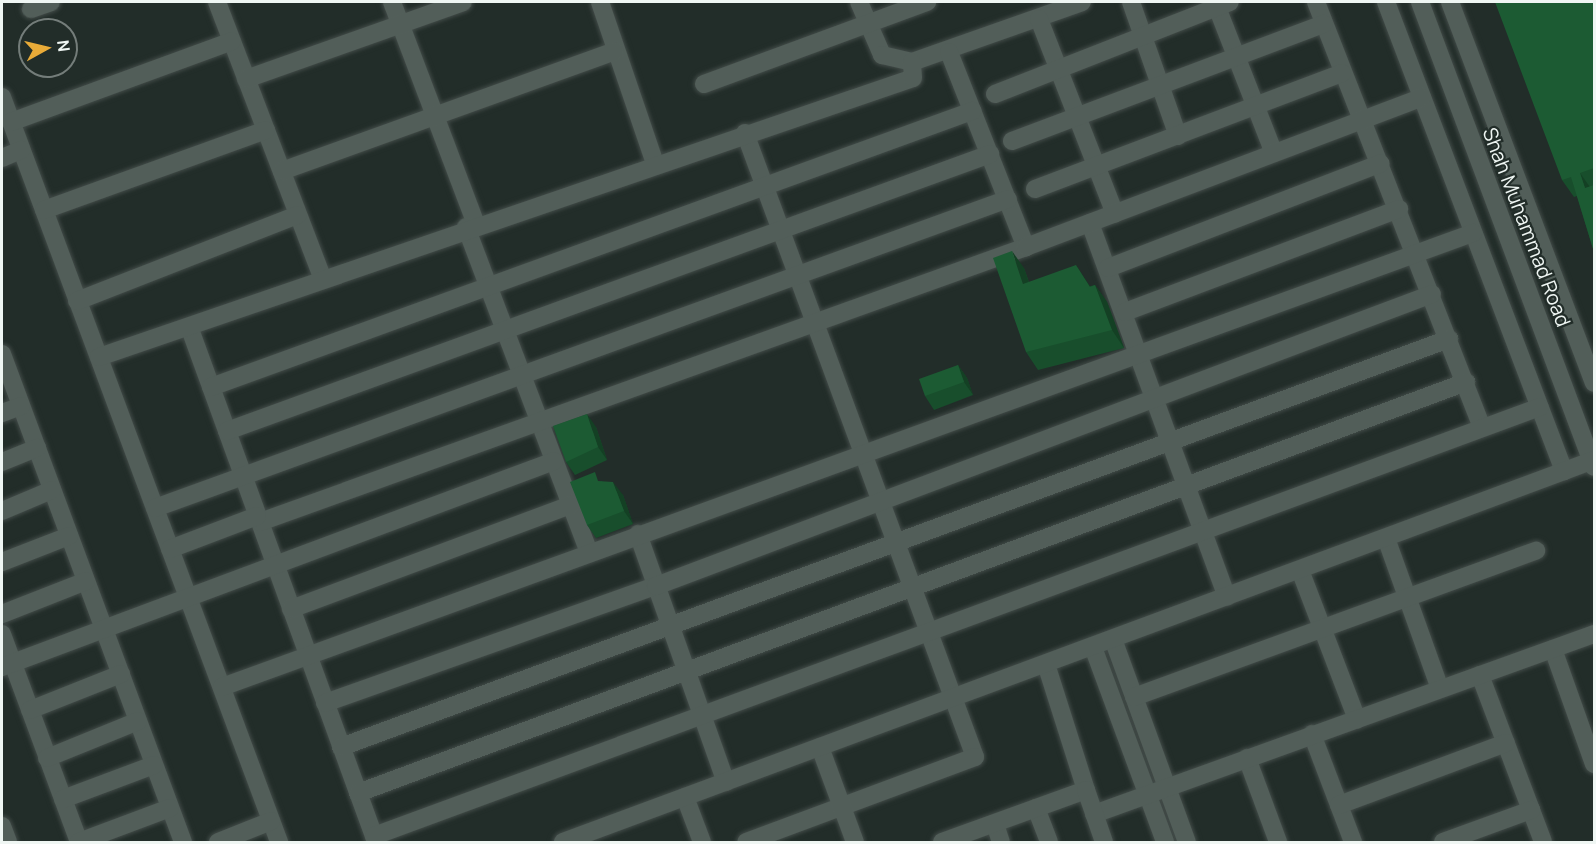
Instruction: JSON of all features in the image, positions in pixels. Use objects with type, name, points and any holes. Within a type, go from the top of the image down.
[{"type":"street","points":[[31,9],[51,2]]},
{"type":"street","points":[[217,2],[322,277]]},
{"type":"street","points":[[392,2],[471,225],[490,289],[589,552]]},
{"type":"street","points":[[246,79],[463,2]]},
{"type":"street","points":[[600,2],[655,164]]},
{"type":"street","points":[[859,2],[882,55],[912,62],[949,52],[1039,19],[1073,3]]},
{"type":"street","points":[[704,84],[868,26],[927,2]]},
{"type":"street","points":[[1131,2],[1178,136]]},
{"type":"street","points":[[1316,2],[1342,73],[1364,120],[1399,209],[1482,427]]},
{"type":"street","points":[[1386,2],[1564,471]]},
{"type":"street","name":"Shah Muhammad Road","points":[[1420,2],[1594,463]]},
{"type":"street","name":"Shah Muhammad Road","points":[[1450,2],[1594,383]]},
{"type":"street","points":[[995,94],[1221,3],[1237,57],[1275,153]]},
{"type":"street","points":[[1039,19],[1115,214]]},
{"type":"street","points":[[1011,141],[1078,119],[1324,24]]},
{"type":"street","points":[[11,122],[232,41]]},
{"type":"street","points":[[282,171],[615,51]]},
{"type":"street","points":[[949,52],[1026,247]]},
{"type":"street","points":[[99,357],[190,329],[322,277],[471,225],[913,78],[912,62]]},
{"type":"street","points":[[1035,189],[1342,73]]},
{"type":"street","points":[[2,97],[279,843]]},
{"type":"street","points":[[170,549],[539,422],[1026,247],[1422,97]]},
{"type":"street","points":[[211,387],[490,289],[972,111]]},
{"type":"street","points":[[44,210],[266,130]]},
{"type":"street","points":[[745,133],[975,757],[747,843]]},
{"type":"street","points":[[2,158],[21,150]]},
{"type":"street","points":[[227,431],[506,333],[990,154]]},
{"type":"street","points":[[1108,268],[1381,163]]},
{"type":"street","points":[[154,508],[242,472],[523,378],[796,274],[1008,200]]},
{"type":"street","points":[[1125,312],[1399,209]]},
{"type":"street","points":[[78,301],[298,215]]},
{"type":"street","points":[[1090,223],[1141,353],[1227,597]]},
{"type":"street","points":[[222,687],[861,451],[1141,353],[1473,232]]},
{"type":"street","points":[[325,703],[656,586],[879,499],[1432,294]]},
{"type":"street","points":[[190,329],[375,839],[702,714],[1203,528],[1540,407]]},
{"type":"street","points":[[341,747],[671,628],[895,542],[1449,339]]},
{"type":"street","points":[[3,360],[183,843]]},
{"type":"street","points":[[358,793],[687,674],[1466,382]]},
{"type":"street","points":[[2,413],[21,406]]},
{"type":"street","points":[[2,462],[37,448]]},
{"type":"street","points":[[7,665],[273,561],[554,460]]},
{"type":"street","points":[[562,843],[1564,471],[1594,463]]},
{"type":"street","points":[[2,511],[52,490]]},
{"type":"street","points":[[291,609],[571,505]]},
{"type":"street","points":[[638,534],[726,782]]},
{"type":"street","points":[[2,562],[69,536]]},
{"type":"street","points":[[1386,538],[1440,689]]},
{"type":"street","points":[[1134,697],[1536,551]]},
{"type":"street","points":[[1300,570],[1357,719]]},
{"type":"street","points":[[2,614],[86,581]]},
{"type":"street","points":[[2,634],[7,665],[30,710],[79,842],[170,808]]},
{"type":"street","points":[[1094,814],[1166,786],[1594,634]]},
{"type":"street","points":[[1113,639],[1187,843]]},
{"type":"street","points":[[1093,647],[1165,843]]},
{"type":"street","points":[[1553,649],[1594,764]]},
{"type":"street","points":[[1046,664],[1104,843]]},
{"type":"street","points":[[30,710],[121,675]]},
{"type":"street","points":[[1480,675],[1543,843]]},
{"type":"street","points":[[47,758],[138,721]]},
{"type":"street","points":[[1312,734],[1353,843]]},
{"type":"street","points":[[1339,805],[1506,743]]},
{"type":"street","points":[[820,747],[855,843]]},
{"type":"street","points":[[1247,758],[1278,843]]},
{"type":"street","points":[[63,799],[154,765]]},
{"type":"street","points":[[949,841],[1086,789]]},
{"type":"street","points":[[685,797],[702,843]]},
{"type":"street","points":[[1036,808],[1049,843]]},
{"type":"street","points":[[1443,843],[1531,810]]},
{"type":"street","points":[[218,843],[271,821]]},
{"type":"street","points":[[995,824],[1002,843]]},
{"type":"street","points":[[2,826],[8,843]]},
{"type":"building","points":[[1495,2],[1594,2],[1594,168],[1580,173],[1585,188],[1594,185],[1594,252],[1571,177],[1562,180]]},
{"type":"building","points":[[1012,251],[1023,284],[1076,265],[1090,287],[1095,285],[1112,330],[1026,352],[993,258]]},
{"type":"building","points":[[958,365],[964,382],[925,396],[919,379]]},
{"type":"building","points":[[587,414],[598,447],[566,462],[553,426]]},
{"type":"building","points":[[595,472],[598,481],[613,482],[624,511],[587,525],[570,482]]}]
